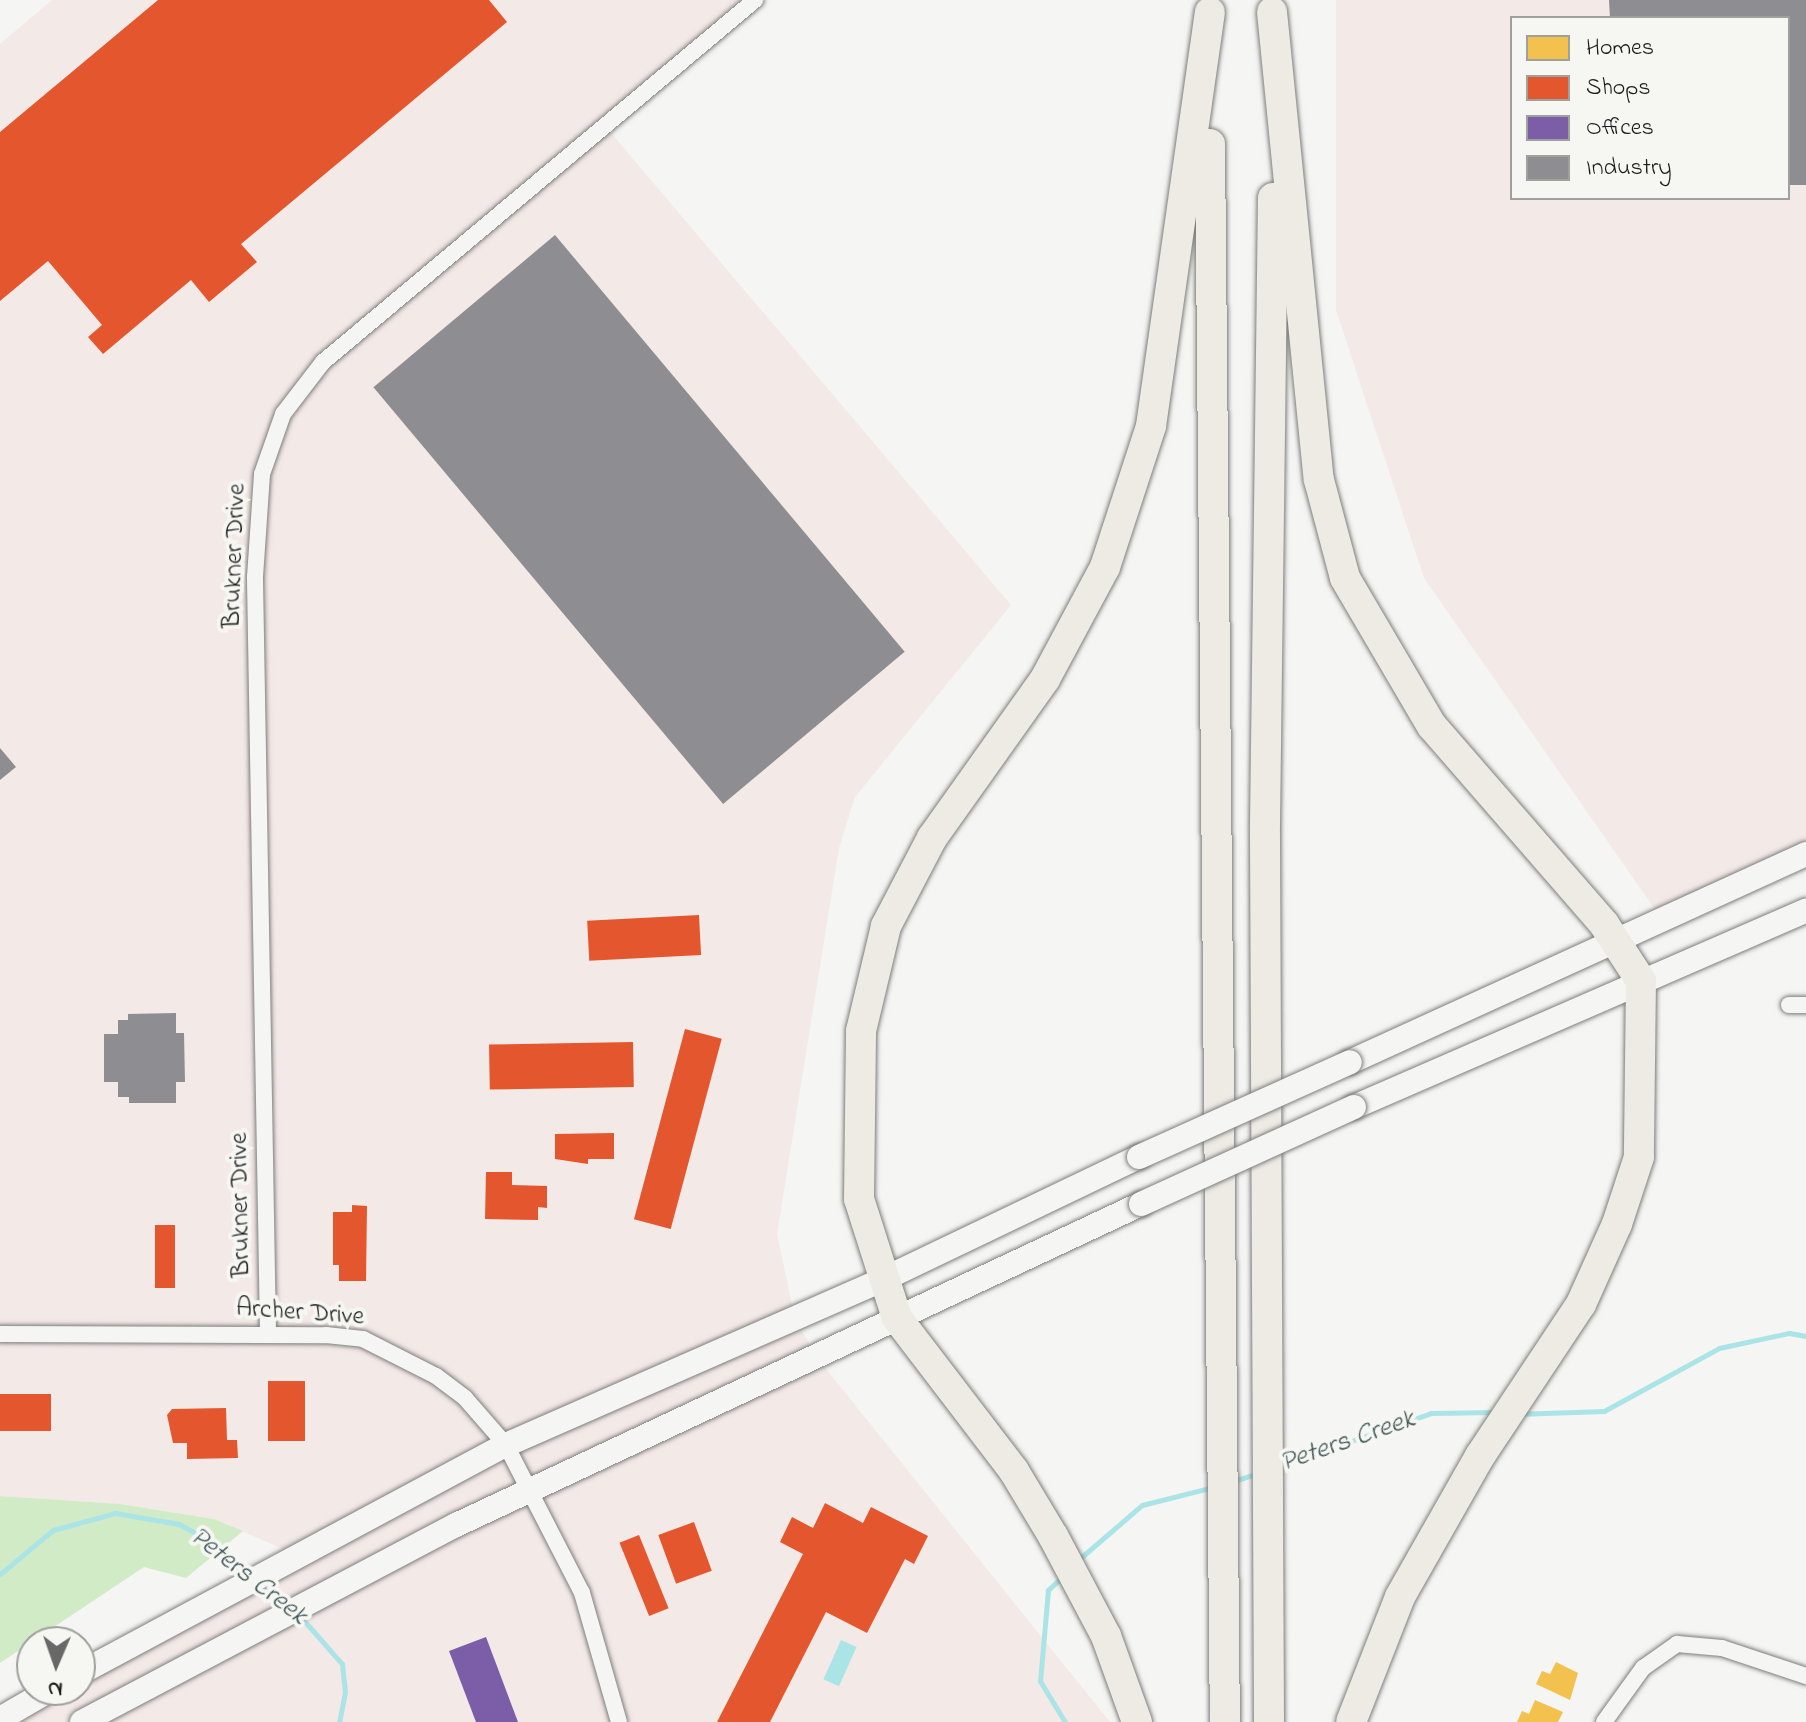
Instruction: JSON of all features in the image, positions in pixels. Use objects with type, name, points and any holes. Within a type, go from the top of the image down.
[{"type":"highway","points":[[1137,1722],[1106,1636],[1053,1536],[1014,1471],[897,1318],[859,1199],[861,1031],[886,926],[932,838],[1045,679],[1105,567],[1151,426],[1210,6]]},
{"type":"highway","points":[[1210,6],[1225,1722]]},
{"type":"highway","points":[[1272,6],[1319,480],[1345,578],[1432,726],[1614,939],[1641,981],[1639,1157],[1617,1224],[1581,1304],[1480,1456],[1400,1597],[1351,1722]]},
{"type":"highway","points":[[1269,1722],[1265,824],[1272,6]]},
{"type":"main road","points":[[96,1664],[195,1608],[506,1445],[884,1279],[1139,1157],[1806,854]]},
{"type":"main road","points":[[82,1722],[333,1588],[897,1318],[1354,1107],[1806,910]]},
{"type":"main road","points":[[0,1719],[22,1706]]},
{"type":"street","name":"Brukner Drive","points":[[268,1332],[255,577],[262,474],[283,414],[323,362],[755,0]]},
{"type":"street","name":"Archer Drive","points":[[0,1334],[268,1332],[363,1339],[397,1353],[465,1398],[506,1445],[582,1593],[619,1722]]},
{"type":"street","points":[[1604,1722],[1643,1668],[1677,1644],[1722,1648],[1806,1676]]},
{"type":"shaded area","points":[[52,0],[755,0],[606,127],[1011,605],[855,797],[839,848],[777,1234],[795,1319],[818,1359],[1110,1722],[0,1722],[25,1706],[96,1706],[96,1664],[297,1555],[214,1519],[120,1504],[0,1496],[0,44]]},
{"type":"shaded area","points":[[1336,0],[1806,0],[1806,854],[1661,918],[1424,578],[1336,310]]},
{"type":"green space","points":[[0,1496],[120,1504],[214,1519],[243,1531],[186,1578],[144,1567],[56,1626],[16,1626],[16,1652],[0,1663]]},
{"type":"water","points":[[841,1640],[857,1647],[839,1686],[824,1679]]},
{"type":"building: Homes","points":[[1556,1662],[1578,1673],[1570,1700],[1536,1684],[1542,1671],[1550,1674]]},
{"type":"building: Homes","points":[[1535,1700],[1563,1712],[1558,1722],[1517,1722],[1522,1711],[1529,1714]]},
{"type":"building: Shops","points":[[158,0],[489,0],[507,22],[241,244],[257,262],[209,302],[191,280],[103,354],[88,337],[102,325],[48,261],[0,301],[0,132]]},
{"type":"building: Shops","points":[[699,915],[701,955],[589,961],[587,921]]},
{"type":"building: Shops","points":[[685,1029],[722,1039],[671,1229],[634,1219]]},
{"type":"building: Shops","points":[[633,1042],[634,1087],[490,1090],[489,1045]]},
{"type":"building: Shops","points":[[614,1133],[614,1159],[588,1159],[588,1164],[555,1159],[555,1134]]},
{"type":"building: Shops","points":[[486,1172],[512,1172],[512,1185],[547,1186],[547,1208],[538,1207],[538,1220],[485,1219]]},
{"type":"building: Shops","points":[[352,1205],[367,1206],[366,1281],[339,1281],[339,1265],[333,1265],[333,1212],[352,1212]]},
{"type":"building: Shops","points":[[155,1225],[175,1225],[175,1288],[155,1288]]},
{"type":"building: Shops","points":[[268,1381],[305,1381],[305,1441],[268,1441]]},
{"type":"building: Shops","points":[[0,1394],[51,1394],[51,1431],[0,1431]]},
{"type":"building: Shops","points":[[226,1408],[227,1440],[237,1440],[238,1458],[187,1459],[187,1443],[173,1443],[167,1415],[172,1409]]},
{"type":"building: Shops","points":[[825,1503],[863,1523],[871,1507],[928,1536],[914,1564],[905,1559],[867,1633],[826,1612],[770,1722],[717,1722],[803,1554],[780,1542],[792,1517],[813,1528]]},
{"type":"building: Shops","points":[[694,1522],[712,1571],[676,1584],[658,1535]]},
{"type":"building: Shops","points":[[639,1535],[669,1608],[649,1616],[620,1543]]},
{"type":"building: Offices","points":[[486,1637],[518,1722],[476,1722],[449,1651]]},
{"type":"building: Industry","points":[[1609,0],[1806,0],[1806,185],[1790,185],[1790,16],[1610,16]]},
{"type":"building: Industry","points":[[555,235],[905,652],[723,804],[373,387]]},
{"type":"building: Industry","points":[[0,748],[16,767],[0,780]]},
{"type":"building: Industry","points":[[176,1013],[176,1033],[184,1033],[185,1082],[176,1082],[176,1103],[129,1103],[129,1097],[118,1097],[118,1082],[104,1082],[104,1034],[118,1034],[118,1020],[128,1020],[128,1014]]},
{"type":"waterway","name":"Peters Creek","points":[[1518,1414],[1604,1411],[1719,1348],[1789,1333],[1806,1336]]},
{"type":"waterway","name":"Peters Creek","points":[[1280,1466],[1431,1413],[1496,1412]]},
{"type":"waterway","name":"Peters Creek","points":[[1234,1481],[1259,1473]]},
{"type":"waterway","name":"Peters Creek","points":[[1078,1560],[1142,1505],[1213,1487]]},
{"type":"waterway","name":"Peters Creek","points":[[0,1574],[53,1530],[115,1513],[179,1524],[218,1545],[250,1573]]},
{"type":"waterway","name":"Peters Creek","points":[[1063,1576],[1048,1590],[1040,1681],[1065,1722]]},
{"type":"waterway","name":"Peters Creek","points":[[264,1585],[286,1604]]},
{"type":"waterway","name":"Peters Creek","points":[[300,1616],[342,1664],[345,1692],[339,1722]]}]
